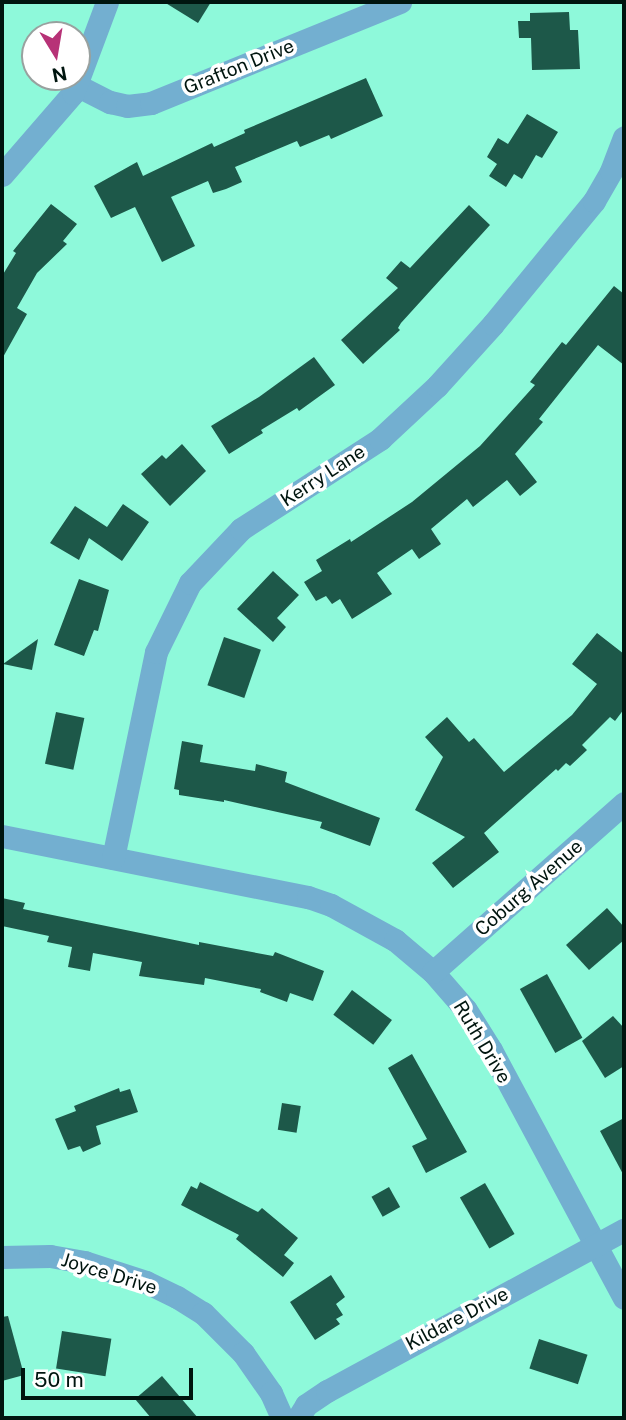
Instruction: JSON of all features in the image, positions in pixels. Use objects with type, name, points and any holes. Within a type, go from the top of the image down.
[{"type":"street","points":[[91,45],[107,2]]},
{"type":"street","name":"Grafton Drive","points":[[88,91],[110,102],[127,106],[151,103],[401,2]]},
{"type":"street","points":[[2,175],[74,91]]},
{"type":"street","name":"Kerry Lane","points":[[113,858],[156,652],[190,583],[241,530],[380,439],[438,386],[594,201],[611,171],[624,137]]},
{"type":"street","name":"Coburg Avenue","points":[[433,972],[624,803]]},
{"type":"street","name":"Ruth Drive","points":[[2,836],[308,897],[331,905],[395,940],[433,972],[466,1010],[491,1050],[624,1298]]},
{"type":"street","name":"Kildare Drive","points":[[298,1418],[306,1405],[327,1391],[624,1230]]},
{"type":"street","name":"Joyce Drive","points":[[2,1257],[50,1256],[84,1262],[146,1282],[177,1297],[204,1313],[243,1353],[271,1393],[282,1418]]},
{"type":"building","points":[[164,2],[211,2],[198,23]]},
{"type":"building","points":[[569,12],[570,30],[578,30],[580,69],[532,70],[531,38],[519,38],[518,21],[530,21],[530,13]]},
{"type":"building","points":[[366,78],[383,116],[331,139],[329,135],[300,147],[297,141],[235,167],[242,182],[226,189],[213,193],[208,181],[171,197],[195,246],[162,262],[135,207],[111,218],[94,186],[137,162],[143,176],[212,143],[214,147],[245,133],[244,130]]},
{"type":"building","points":[[527,114],[558,132],[542,158],[536,155],[522,179],[514,174],[506,187],[489,176],[497,164],[487,157],[498,138],[508,144]]},
{"type":"building","points":[[51,204],[77,224],[63,241],[67,244],[37,273],[17,308],[27,314],[2,359],[2,276],[16,253],[13,251]]},
{"type":"building","points":[[469,205],[490,225],[401,323],[398,328],[400,330],[363,364],[341,340],[398,288],[386,278],[401,261],[410,268]]},
{"type":"building","points":[[614,286],[624,294],[624,365],[598,345],[539,419],[543,422],[515,454],[537,482],[520,496],[507,480],[473,507],[467,499],[431,529],[441,544],[419,559],[412,549],[377,573],[392,594],[352,619],[340,599],[332,604],[326,596],[316,601],[304,582],[322,571],[316,560],[350,539],[351,542],[412,502],[480,446],[535,385],[530,382],[562,342],[566,345]]},
{"type":"building","points":[[314,357],[335,385],[299,411],[297,408],[261,430],[263,433],[229,454],[211,426],[259,397]]},
{"type":"building","points":[[182,444],[206,471],[170,506],[141,474],[162,455],[166,459]]},
{"type":"building","points":[[123,504],[149,522],[122,561],[89,538],[79,560],[50,543],[75,506],[107,527]]},
{"type":"building","points":[[273,571],[299,595],[277,618],[286,627],[273,642],[237,609]]},
{"type":"building","points":[[79,579],[109,590],[98,631],[94,630],[84,656],[54,645]]},
{"type":"building","points":[[597,633],[624,654],[624,709],[615,721],[610,717],[582,745],[587,750],[570,766],[566,763],[558,771],[556,769],[484,833],[499,852],[453,888],[432,863],[465,837],[415,810],[443,757],[425,737],[447,717],[469,742],[474,738],[504,772],[572,715],[597,684],[572,664]]},
{"type":"building","points":[[224,637],[261,650],[244,698],[207,685]]},
{"type":"building","points":[[38,639],[32,670],[3,664]]},
{"type":"building","points":[[56,712],[84,718],[73,770],[45,764]]},
{"type":"building","points":[[182,741],[203,745],[200,762],[255,771],[256,764],[287,772],[285,782],[380,818],[370,846],[320,828],[322,822],[224,800],[179,795],[179,790],[174,789]]},
{"type":"building","points":[[2,898],[25,903],[23,909],[199,945],[199,942],[273,956],[275,952],[324,971],[313,1001],[290,993],[287,1002],[260,992],[261,989],[205,978],[204,985],[139,976],[142,962],[93,953],[90,971],[68,967],[72,947],[47,942],[49,936],[2,926]]},
{"type":"building","points":[[607,908],[624,927],[624,940],[589,970],[566,945]]},
{"type":"building","points":[[547,974],[582,1038],[555,1053],[520,989]]},
{"type":"building","points":[[352,990],[392,1020],[373,1045],[333,1015]]},
{"type":"building","points":[[613,1016],[624,1028],[624,1066],[605,1078],[582,1041]]},
{"type":"building","points":[[412,1054],[467,1152],[426,1173],[412,1146],[427,1139],[388,1068]]},
{"type":"building","points":[[119,1088],[120,1092],[130,1089],[138,1112],[96,1126],[101,1144],[83,1152],[80,1146],[68,1150],[55,1119],[76,1111],[74,1106]]},
{"type":"building","points":[[282,1103],[301,1106],[297,1133],[278,1130]]},
{"type":"building","points":[[624,1118],[624,1176],[600,1131]]},
{"type":"building","points":[[200,1182],[258,1212],[262,1208],[298,1238],[284,1255],[294,1263],[283,1277],[236,1239],[239,1235],[181,1205],[191,1186],[197,1189]]},
{"type":"building","points":[[485,1183],[514,1234],[489,1249],[460,1198]]},
{"type":"building","points":[[389,1187],[400,1207],[383,1217],[372,1197]]},
{"type":"building","points":[[331,1275],[345,1297],[336,1304],[343,1315],[336,1319],[340,1324],[315,1340],[290,1302]]},
{"type":"building","points":[[8,1316],[24,1375],[2,1381],[2,1317]]},
{"type":"building","points":[[62,1331],[111,1339],[105,1376],[56,1369]]},
{"type":"building","points":[[539,1339],[588,1355],[578,1384],[529,1368]]},
{"type":"building","points":[[162,1376],[198,1418],[151,1418],[135,1399]]}]
